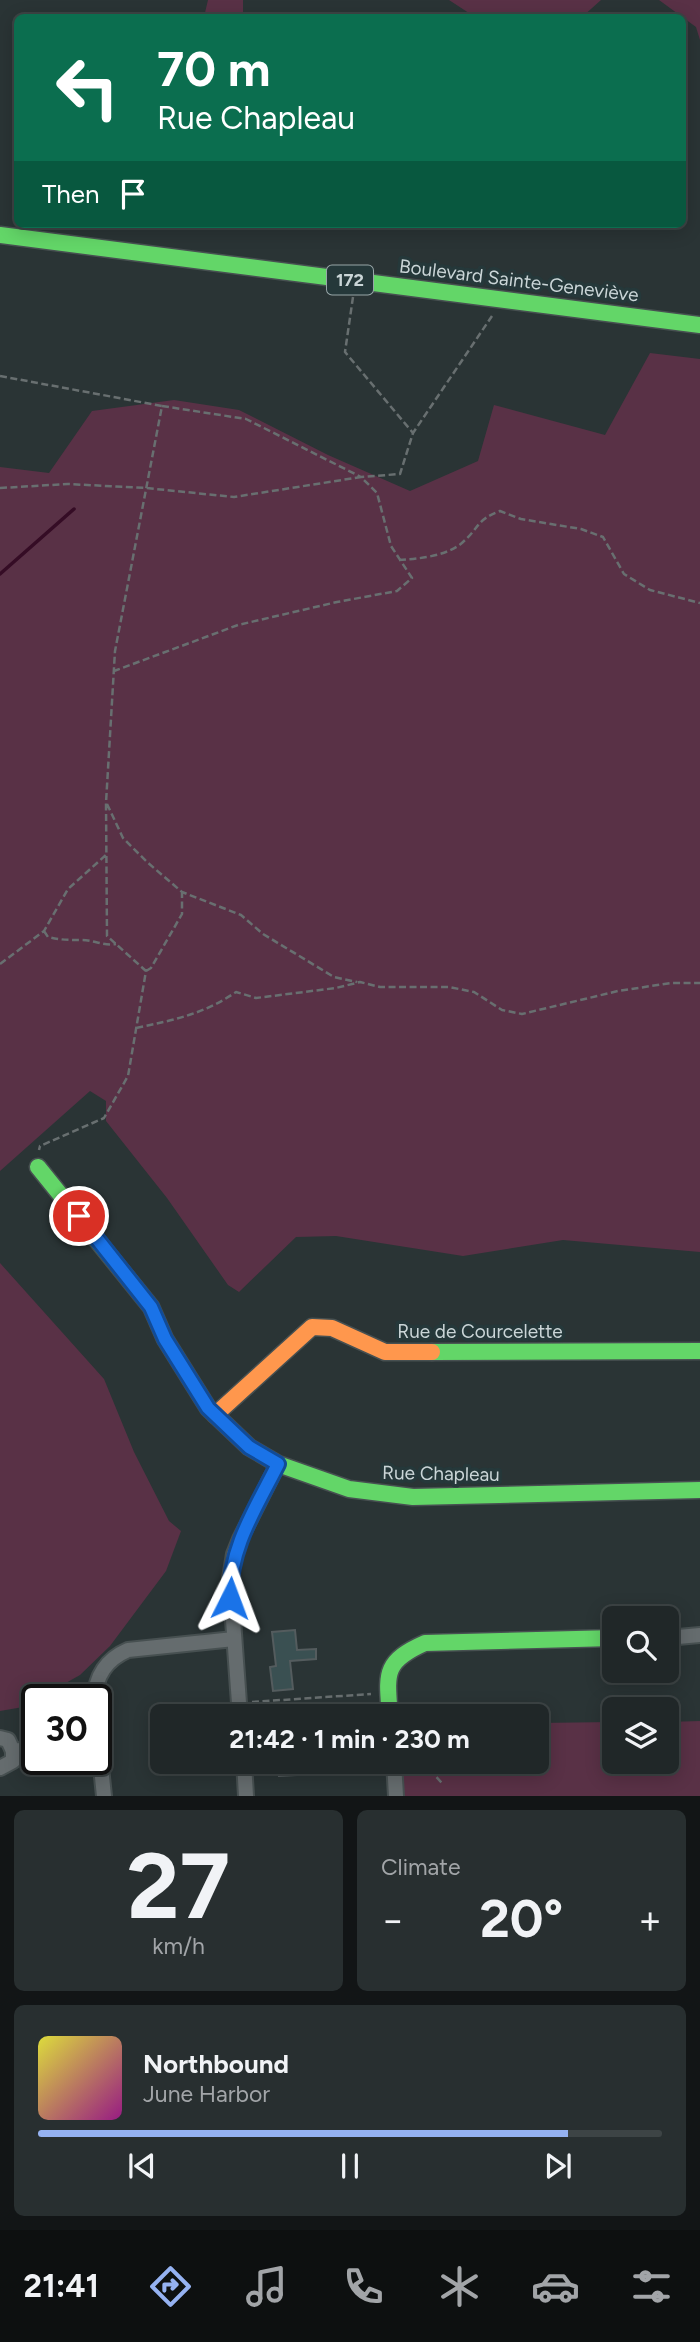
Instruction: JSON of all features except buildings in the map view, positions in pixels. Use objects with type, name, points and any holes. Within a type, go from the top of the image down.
[{"type":"street","name":"Boulevard Sainte-Geneviève","points":[[0,235],[700,324]]},
{"type":"street","name":"Rue Chapleau","points":[[38,1167],[151,1307],[175,1356],[198,1394],[215,1415],[249,1447],[278,1464],[348,1489],[413,1497],[700,1490]]},
{"type":"street","name":"Rue de Courcelette","points":[[215,1415],[312,1327],[320,1325],[385,1352],[700,1351]]},
{"type":"street","points":[[239,1704],[230,1578],[234,1554],[278,1464]]},
{"type":"street","points":[[679,1637],[700,1635]]},
{"type":"street","points":[[389,1704],[388,1674],[391,1665],[410,1649],[425,1643],[602,1638]]},
{"type":"street","points":[[97,1684],[103,1669],[115,1656],[128,1650],[234,1639]]},
{"type":"street","points":[[0,1738],[8,1740],[13,1751],[13,1761],[0,1768]]},
{"type":"street","points":[[13,1751],[21,1750]]},
{"type":"street","points":[[244,1774],[246,1796]]},
{"type":"street","points":[[395,1774],[396,1796]]},
{"type":"street","points":[[102,1775],[104,1796]]},
{"type":"path","points":[[355,281],[345,352],[413,433]]},
{"type":"path","points":[[0,488],[68,484],[146,488],[234,497],[361,477],[400,474],[413,433],[503,299]]},
{"type":"path","points":[[0,376],[246,419],[361,477],[377,493],[391,546],[412,578],[397,591],[238,625],[114,671]]},
{"type":"path","points":[[146,971],[107,936],[106,803],[115,651],[162,406]]},
{"type":"path","points":[[399,560],[417,559],[461,544],[483,517],[500,510],[521,519],[581,529],[603,537],[624,574],[650,590],[700,603]]},
{"type":"path","points":[[106,803],[123,838],[182,892],[242,915],[263,934],[334,977],[380,987],[449,987],[474,992],[502,1010],[522,1014],[618,991],[671,983],[700,983]]},
{"type":"path","points":[[0,964],[44,931],[68,889],[107,854]]},
{"type":"path","points":[[38,1167],[40,1146],[104,1118],[128,1076],[146,971],[151,968],[182,914],[182,892]]},
{"type":"path","points":[[44,931],[48,937],[68,942],[83,940],[106,945],[116,944]]},
{"type":"path","points":[[136,1028],[181,1019],[214,1007],[236,992],[256,998],[336,988],[360,982]]},
{"type":"path","points":[[289,1704],[388,1692]]},
{"type":"path","points":[[433,1774],[442,1783]]},
{"type":"shaded area","points":[[208,0],[243,0],[243,14],[205,14]]},
{"type":"shaded area","points":[[449,0],[601,0],[585,14],[470,14]]},
{"type":"shaded area","points":[[659,0],[700,0],[700,40],[696,27],[686,20],[686,14],[678,14]]},
{"type":"shaded area","points":[[650,353],[700,359],[700,1252],[563,1240],[463,1256],[336,1236],[296,1237],[239,1292],[228,1285],[167,1198],[106,1121],[106,1101],[90,1091],[0,1171],[0,467],[49,473],[92,411],[174,400],[239,410],[328,455],[410,491],[478,461],[494,405],[605,435]]},
{"type":"shaded area","points":[[0,1263],[104,1379],[134,1452],[169,1521],[181,1531],[166,1571],[110,1646],[80,1675],[64,1684],[21,1684],[21,1707],[0,1711]]},
{"type":"shaded area","points":[[700,1721],[700,1796],[396,1796],[394,1774],[549,1774],[549,1723],[602,1722],[602,1774],[679,1774],[679,1722]]},
{"type":"waterway","points":[[0,574],[74,509]]},
{"type":"traffic: fast","points":[[0,235],[700,325]]},
{"type":"traffic: fast","points":[[38,1167],[151,1307],[165,1339],[208,1408],[249,1447],[278,1464],[349,1489],[413,1497],[700,1490]]},
{"type":"traffic: fast","points":[[432,1352],[700,1351]]},
{"type":"traffic: fast","points":[[389,1704],[388,1680],[394,1664],[425,1643],[602,1638]]},
{"type":"traffic: slow","points":[[215,1415],[312,1327],[332,1328],[385,1352],[432,1352]]},
{"type":"route","points":[[79,1216],[151,1307],[165,1339],[208,1408],[249,1447],[278,1464],[234,1554],[230,1598]]}]
